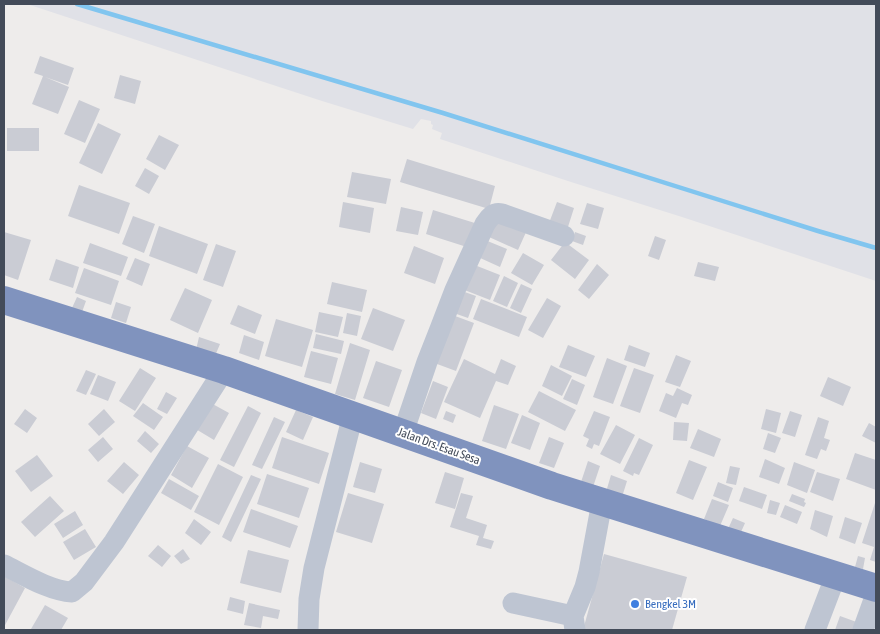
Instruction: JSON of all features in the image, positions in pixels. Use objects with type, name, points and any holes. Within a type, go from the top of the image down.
[{"type":"highway","name":"Jalan Drs. Esau Sesa","points":[[4,300],[224,370],[496,467],[876,588]]},
{"type":"street","points":[[404,433],[427,362],[455,290],[490,216],[502,214],[564,236]]},
{"type":"street","points":[[4,565],[62,591],[72,592],[84,582],[114,542],[224,370]]},
{"type":"street","points":[[308,630],[309,599],[314,568],[353,415]]},
{"type":"street","points":[[513,603],[574,623],[589,572],[602,502]]},
{"type":"street","points":[[815,630],[836,575]]},
{"type":"street","points":[[863,630],[876,594]]},
{"type":"street","points":[[875,630],[876,626]]},
{"type":"shaded area","points":[[27,4],[876,4],[876,281],[440,139],[442,133],[432,129],[431,121],[421,119],[413,129]]},
{"type":"building","points":[[40,56],[74,68],[68,85],[45,77],[69,87],[58,114],[32,104],[43,76],[34,73]]},
{"type":"building","points":[[120,75],[141,81],[135,104],[114,98]]},
{"type":"building","points":[[79,100],[100,109],[85,143],[64,134]]},
{"type":"building","points":[[98,123],[121,134],[102,174],[79,163]]},
{"type":"building","points":[[7,128],[39,128],[39,151],[7,151]]},
{"type":"building","points":[[159,135],[179,145],[165,170],[146,159]]},
{"type":"building","points":[[407,159],[495,186],[489,209],[400,182]]},
{"type":"building","points":[[145,168],[159,176],[149,194],[135,186]]},
{"type":"building","points":[[352,172],[391,179],[386,204],[347,197]]},
{"type":"building","points":[[79,185],[130,203],[119,234],[68,216]]},
{"type":"building","points":[[343,202],[374,208],[370,233],[339,227]]},
{"type":"building","points":[[557,202],[574,208],[567,230],[549,223]]},
{"type":"building","points":[[587,203],[604,208],[598,229],[580,224]]},
{"type":"building","points":[[401,207],[423,212],[418,235],[396,231]]},
{"type":"building","points":[[433,210],[478,224],[470,248],[426,234]]},
{"type":"building","points":[[133,216],[155,224],[144,253],[122,244]]},
{"type":"building","points":[[497,217],[527,230],[518,250],[489,237]]},
{"type":"building","points":[[159,226],[208,244],[197,274],[149,256]]},
{"type":"building","points":[[4,232],[31,240],[18,280],[4,275]]},
{"type":"building","points":[[575,232],[586,236],[583,245],[572,241]]},
{"type":"building","points":[[655,236],[666,240],[659,260],[648,256]]},
{"type":"building","points":[[485,240],[507,249],[500,267],[478,257]]},
{"type":"building","points":[[565,242],[589,260],[575,279],[551,260]]},
{"type":"building","points":[[90,243],[128,257],[121,276],[83,263]]},
{"type":"building","points":[[216,244],[236,251],[223,287],[203,280]]},
{"type":"building","points":[[414,246],[444,258],[435,284],[404,273]]},
{"type":"building","points":[[523,253],[544,265],[532,285],[511,273]]},
{"type":"building","points":[[135,258],[150,264],[142,286],[126,279]]},
{"type":"building","points":[[56,259],[79,267],[73,288],[49,280]]},
{"type":"building","points":[[698,262],[719,267],[715,281],[694,276]]},
{"type":"building","points":[[472,264],[500,275],[490,300],[462,289]]},
{"type":"building","points":[[597,264],[609,275],[589,299],[578,290]]},
{"type":"building","points":[[84,268],[119,281],[111,305],[75,293]]},
{"type":"building","points":[[504,276],[518,283],[507,307],[493,301]]},
{"type":"building","points":[[332,282],[367,290],[362,312],[327,304]]},
{"type":"building","points":[[521,284],[532,289],[521,313],[510,308]]},
{"type":"building","points":[[185,288],[212,300],[198,333],[170,320]]},
{"type":"building","points":[[459,290],[476,296],[468,318],[451,312]]},
{"type":"building","points":[[77,297],[86,301],[82,312],[72,308]]},
{"type":"building","points":[[547,298],[561,306],[543,338],[528,330]]},
{"type":"building","points":[[481,299],[527,317],[519,337],[473,319]]},
{"type":"building","points":[[116,302],[131,307],[126,323],[111,318]]},
{"type":"building","points":[[238,305],[262,315],[255,334],[230,324]]},
{"type":"building","points":[[373,308],[405,320],[393,351],[361,339]]},
{"type":"building","points":[[319,312],[343,317],[338,337],[315,332]]},
{"type":"building","points":[[347,313],[361,316],[357,336],[343,333]]},
{"type":"building","points":[[447,313],[474,323],[456,371],[429,361]]},
{"type":"building","points":[[276,319],[313,330],[302,367],[265,356]]},
{"type":"building","points":[[316,334],[344,341],[341,354],[313,348]]},
{"type":"building","points":[[244,335],[264,342],[259,360],[239,353]]},
{"type":"building","points":[[199,337],[220,344],[215,356],[196,350]]},
{"type":"building","points":[[350,343],[370,350],[355,400],[335,394]]},
{"type":"building","points":[[568,345],[595,356],[586,377],[559,367]]},
{"type":"building","points":[[629,345],[650,353],[645,367],[624,360]]},
{"type":"building","points":[[311,351],[338,358],[331,384],[304,377]]},
{"type":"building","points":[[676,355],[691,361],[680,387],[665,382]]},
{"type":"building","points":[[607,358],[627,366],[613,404],[593,397]]},
{"type":"building","points":[[464,359],[495,374],[501,359],[516,366],[508,385],[496,381],[480,418],[444,402]]},
{"type":"building","points":[[376,361],[402,370],[389,407],[363,398]]},
{"type":"building","points":[[551,365],[572,376],[562,396],[542,386]]},
{"type":"building","points":[[140,368],[156,378],[135,411],[119,401]]},
{"type":"building","points":[[634,368],[654,375],[640,413],[620,406]]},
{"type":"building","points":[[86,370],[96,374],[86,395],[76,391]]},
{"type":"building","points":[[98,375],[116,382],[108,401],[90,394]]},
{"type":"building","points":[[828,377],[851,387],[843,406],[820,396]]},
{"type":"building","points":[[572,379],[585,385],[577,405],[563,399]]},
{"type":"building","points":[[433,381],[448,387],[436,419],[421,413]]},
{"type":"building","points":[[677,388],[692,395],[688,405],[682,403],[676,418],[659,411],[666,393],[673,396]]},
{"type":"building","points":[[539,391],[576,410],[565,431],[528,412]]},
{"type":"building","points":[[166,392],[177,398],[167,414],[157,409]]},
{"type":"building","points":[[209,402],[229,413],[214,440],[194,428]]},
{"type":"building","points":[[143,403],[163,417],[154,430],[133,416]]},
{"type":"building","points":[[494,405],[519,414],[506,449],[482,441]]},
{"type":"building","points":[[248,406],[261,413],[234,467],[220,460]]},
{"type":"building","points":[[25,409],[37,418],[27,433],[14,424]]},
{"type":"building","points":[[104,409],[115,422],[99,436],[88,424]]},
{"type":"building","points":[[766,409],[781,413],[776,433],[761,429]]},
{"type":"building","points":[[296,410],[313,417],[303,440],[286,432]]},
{"type":"building","points":[[446,411],[456,415],[453,423],[443,419]]},
{"type":"building","points":[[594,411],[610,417],[599,446],[594,444],[592,449],[586,446],[589,439],[583,436]]},
{"type":"building","points":[[790,411],[802,415],[795,437],[782,433]]},
{"type":"building","points":[[522,415],[540,423],[530,450],[511,443]]},
{"type":"building","points":[[274,417],[285,422],[262,469],[252,465]]},
{"type":"building","points":[[818,417],[829,421],[824,438],[830,440],[826,451],[821,449],[817,459],[805,455]]},
{"type":"building","points":[[674,422],[689,423],[687,441],[673,440]]},
{"type":"building","points":[[869,423],[876,427],[876,443],[862,436]]},
{"type":"building","points":[[616,425],[635,435],[620,464],[600,454]]},
{"type":"building","points":[[698,429],[721,439],[714,457],[690,448]]},
{"type":"building","points":[[145,431],[159,444],[151,453],[137,441]]},
{"type":"building","points":[[768,433],[781,438],[775,453],[763,449]]},
{"type":"building","points":[[103,437],[113,449],[98,462],[88,450]]},
{"type":"building","points":[[282,437],[329,453],[319,484],[272,468]]},
{"type":"building","points":[[549,437],[564,443],[554,468],[539,463]]},
{"type":"building","points":[[639,438],[653,445],[639,475],[634,473],[633,476],[623,471]]},
{"type":"building","points":[[187,446],[209,458],[192,488],[171,475]]},
{"type":"building","points":[[855,453],[876,460],[876,490],[846,479]]},
{"type":"building","points":[[37,455],[53,476],[31,492],[15,471]]},
{"type":"building","points":[[765,459],[785,468],[779,484],[759,477]]},
{"type":"building","points":[[689,460],[707,467],[693,500],[676,493]]},
{"type":"building","points":[[588,461],[600,466],[593,487],[581,482]]},
{"type":"building","points":[[124,462],[139,475],[123,494],[107,481]]},
{"type":"building","points":[[360,462],[382,469],[375,493],[353,487]]},
{"type":"building","points":[[794,462],[815,470],[807,493],[787,485]]},
{"type":"building","points":[[218,464],[243,477],[219,525],[194,512]]},
{"type":"building","points":[[730,466],[740,468],[736,485],[726,483]]},
{"type":"building","points":[[445,472],[464,478],[455,509],[435,503]]},
{"type":"building","points":[[817,472],[840,479],[833,501],[810,492]]},
{"type":"building","points":[[267,474],[309,488],[299,518],[257,504]]},
{"type":"building","points":[[251,475],[261,479],[231,542],[222,537]]},
{"type":"building","points":[[611,475],[627,481],[622,497],[606,492]]},
{"type":"building","points":[[169,479],[199,496],[191,510],[161,493]]},
{"type":"building","points":[[718,482],[733,488],[728,502],[713,496]]},
{"type":"building","points":[[744,487],[767,495],[762,509],[739,501]]},
{"type":"building","points":[[348,493],[384,504],[372,543],[336,532]]},
{"type":"building","points":[[461,493],[473,496],[466,518],[487,525],[483,538],[494,541],[491,549],[476,545],[479,536],[450,527]]},
{"type":"building","points":[[792,494],[805,499],[804,507],[789,501]]},
{"type":"building","points":[[50,496],[64,511],[35,537],[21,522]]},
{"type":"building","points":[[712,499],[729,505],[720,526],[704,519]]},
{"type":"building","points":[[770,500],[780,503],[776,515],[767,513]]},
{"type":"building","points":[[875,503],[876,562],[870,560],[874,547],[862,543]]},
{"type":"building","points":[[785,505],[802,512],[797,524],[780,517]]},
{"type":"building","points":[[251,509],[298,526],[290,548],[243,532]]},
{"type":"building","points":[[815,510],[833,516],[827,537],[810,529]]},
{"type":"building","points":[[75,511],[83,525],[63,538],[54,524]]},
{"type":"building","points":[[845,517],[862,523],[855,544],[839,538]]},
{"type":"building","points":[[733,518],[745,523],[741,532],[728,529]]},
{"type":"building","points":[[194,519],[211,532],[201,545],[185,533]]},
{"type":"building","points":[[85,529],[96,547],[74,560],[63,542]]},
{"type":"building","points":[[158,545],[171,556],[162,567],[148,556]]},
{"type":"building","points":[[183,549],[190,559],[181,564],[174,556]]},
{"type":"building","points":[[248,550],[289,560],[281,593],[240,583]]},
{"type":"building","name":"Bengkel 3M","points":[[604,554],[687,577],[672,630],[583,630]]},
{"type":"building","points":[[858,556],[865,558],[863,569],[855,567]]},
{"type":"building","points":[[4,576],[25,588],[4,627]]},
{"type":"building","points":[[230,597],[245,601],[243,614],[227,610]]},
{"type":"building","points":[[249,603],[280,610],[278,619],[263,616],[261,628],[244,625]]},
{"type":"building","points":[[45,605],[68,618],[61,630],[31,629]]},
{"type":"building","points":[[840,616],[862,624],[860,630],[835,630]]},
{"type":"waterway","points":[[77,4],[443,113],[876,248]]},
{"type":"place","name":"Bengkel 3M","points":[[635,604]]}]
